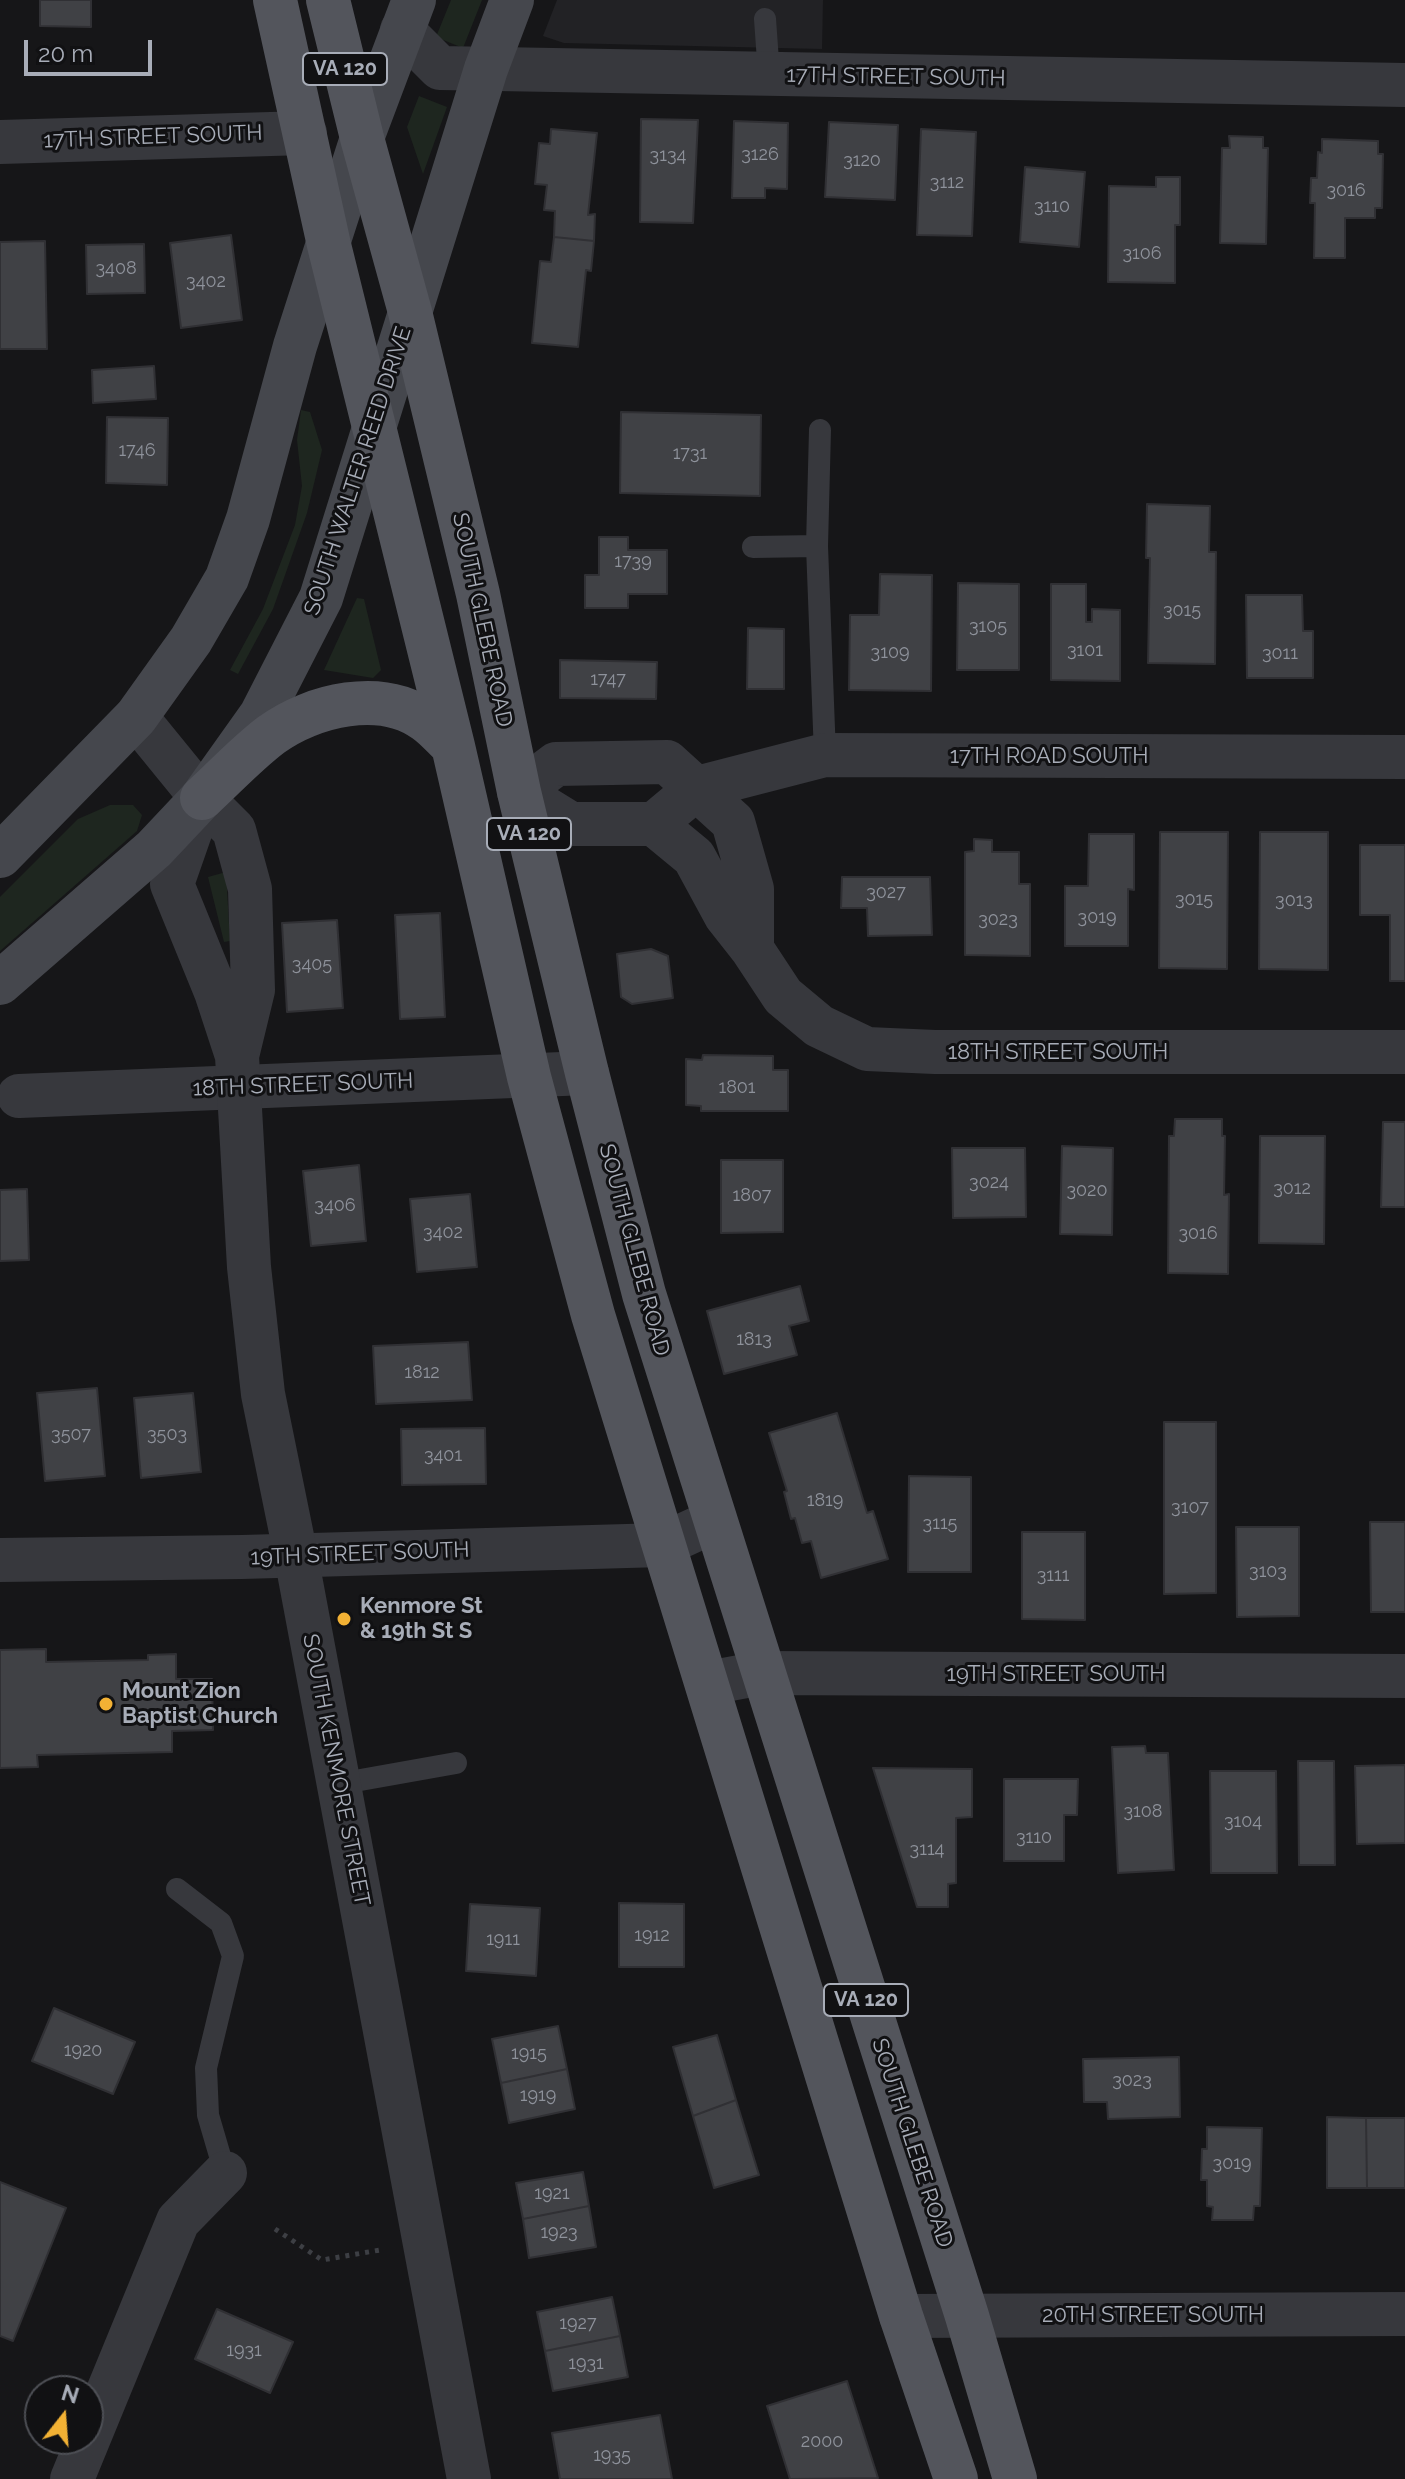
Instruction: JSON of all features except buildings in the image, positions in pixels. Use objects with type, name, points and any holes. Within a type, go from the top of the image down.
[{"type":"main road","name":"VA 120","points":[[275,0],[329,245],[453,746],[529,1077],[593,1315],[901,2316],[956,2479]]},
{"type":"main road","name":"SOUTH GLEBE ROAD","points":[[328,0],[410,312],[478,594],[519,792],[644,1294],[967,2316],[1015,2479]]},
{"type":"main road","name":"SOUTH WALTER REED DRIVE","points":[[0,983],[154,849],[202,798],[261,715],[321,598],[486,69],[512,0]]},
{"type":"main road","points":[[0,856],[136,717],[191,640],[227,578],[248,519],[295,346],[362,138],[408,15]]},
{"type":"main road","points":[[305,133],[362,138]]},
{"type":"main road","points":[[202,798],[272,734],[316,711],[369,702],[396,705],[426,720],[453,746]]},
{"type":"main road","points":[[465,797],[519,792]]},
{"type":"street","name":"17TH STREET SOUTH","points":[[408,15],[440,68],[1405,85]]},
{"type":"street","name":"17TH STREET SOUTH","points":[[0,142],[305,133]]},
{"type":"street","name":"SOUTH KENMORE STREET","points":[[136,717],[202,798],[234,830],[250,889],[253,990],[238,1072]]},
{"type":"street","name":"17TH ROAD SOUTH","points":[[654,824],[697,788],[825,755],[1405,757]]},
{"type":"street","points":[[654,824],[571,824],[519,792],[556,764],[667,762],[733,822],[752,889],[752,949]]},
{"type":"street","name":"SOUTH KENMORE STREET","points":[[202,798],[172,884],[216,992],[238,1072],[249,1267],[263,1394],[469,2479]]},
{"type":"street","name":"18TH STREET SOUTH","points":[[654,824],[694,857],[726,916],[783,996],[819,1026],[867,1049],[935,1052],[1405,1052]]},
{"type":"street","name":"18TH STREET SOUTH","points":[[19,1096],[238,1072],[529,1077],[587,1073]]},
{"type":"street","name":"19TH STREET SOUTH","points":[[0,1560],[296,1556],[662,1545],[714,1521]]},
{"type":"street","name":"19TH STREET SOUTH","points":[[708,1683],[762,1673],[1405,1676]]},
{"type":"street","points":[[72,2479],[178,2221],[225,2173]]},
{"type":"street","name":"20TH STREET SOUTH","points":[[901,2316],[1405,2314]]},
{"type":"lane","points":[[765,19],[769,75]]},
{"type":"lane","points":[[820,430],[817,546],[825,755]]},
{"type":"lane","points":[[753,547],[817,546]]},
{"type":"lane","points":[[338,1784],[456,1763]]},
{"type":"lane","points":[[177,1889],[221,1923],[233,1956],[206,2068],[208,2115],[225,2173]]},
{"type":"path","points":[[275,2229],[322,2260],[380,2250]]},
{"type":"shaded area","points":[[451,0],[482,0],[463,48],[436,37]]},
{"type":"shaded area","points":[[557,0],[823,0],[822,49],[564,43],[543,36]]},
{"type":"shaded area","points":[[419,96],[447,107],[423,174],[407,127]]},
{"type":"shaded area","points":[[301,410],[310,412],[322,450],[307,513],[273,609],[238,674],[230,670],[263,609],[295,525],[302,486],[297,440]]},
{"type":"shaded area","points":[[357,598],[364,599],[381,670],[373,678],[324,670]]},
{"type":"shaded area","points":[[110,805],[133,805],[142,815],[137,831],[0,951],[0,897],[78,819]]},
{"type":"shaded area","points":[[226,872],[230,941],[224,942],[208,877]]},
{"type":"place","name":"Kenmore St & 19th St S","points":[[344,1619]]},
{"type":"place","name":"Mount Zion Baptist Church","points":[[106,1704]]}]
